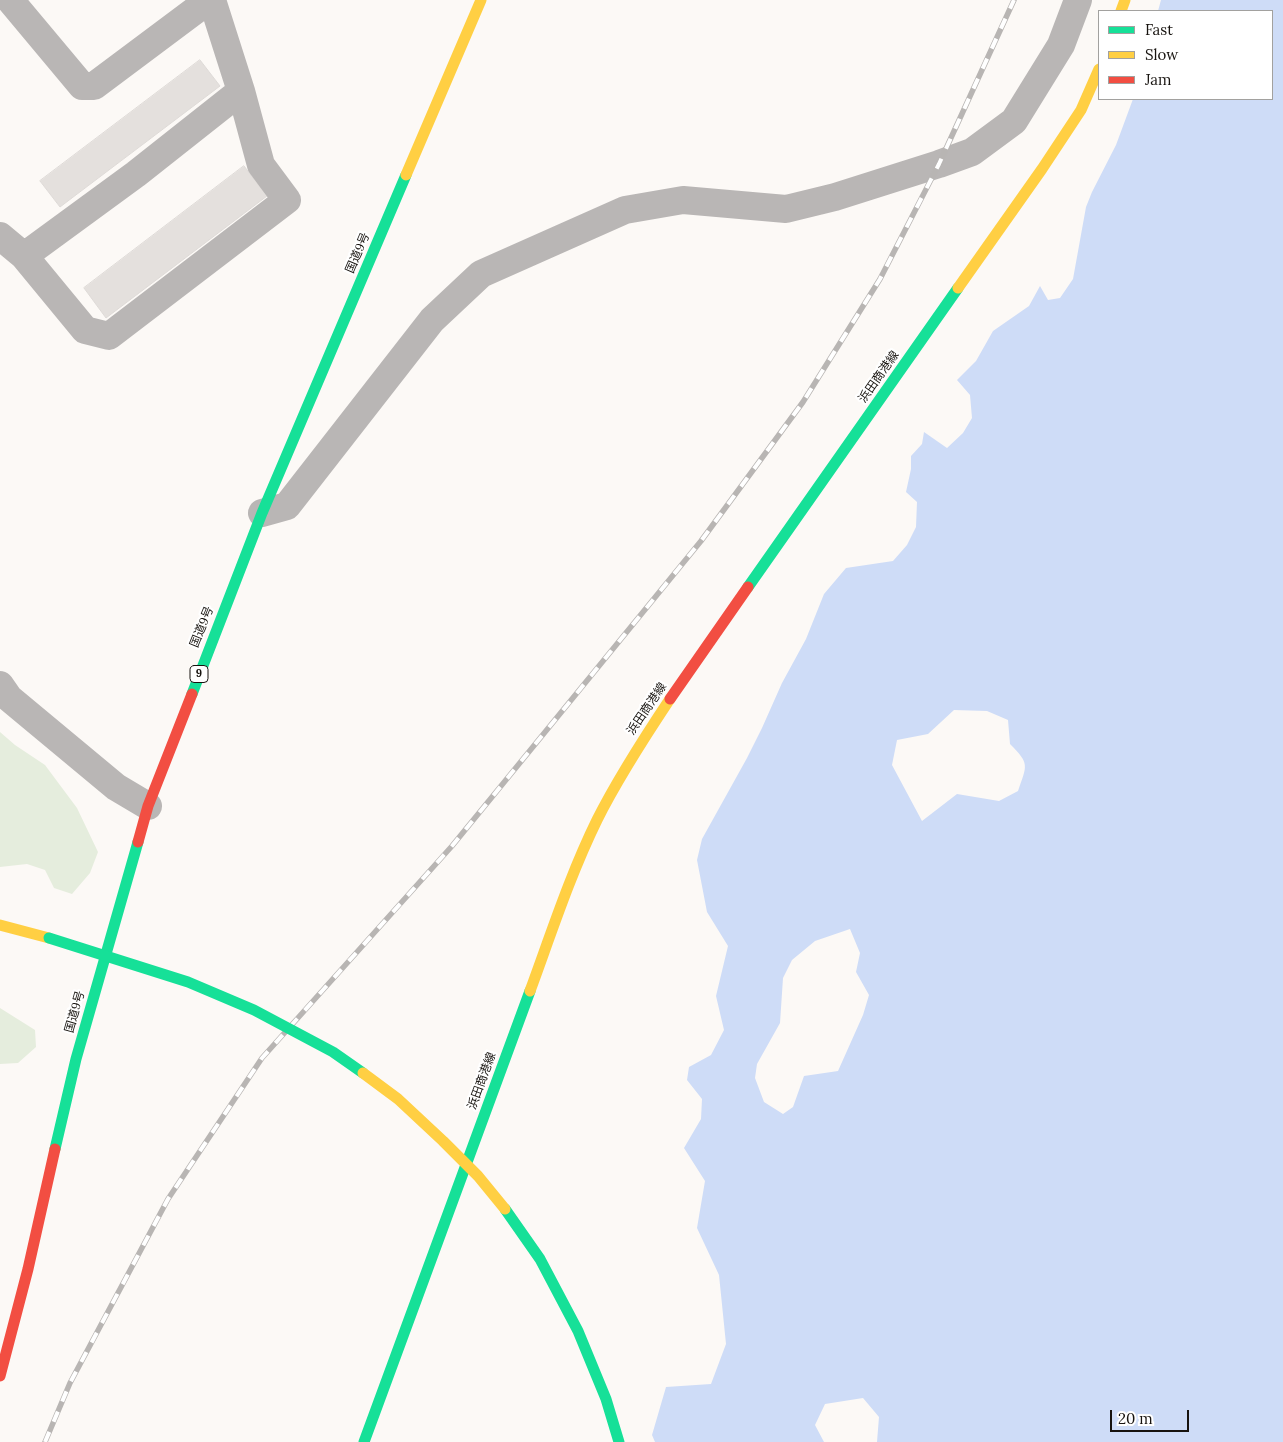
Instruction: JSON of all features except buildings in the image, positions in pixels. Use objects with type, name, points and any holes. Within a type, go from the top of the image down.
[{"type":"main road","name":"国道9号","points":[[0,1376],[28,1269],[76,1059],[148,806],[262,513],[481,0]]},
{"type":"main road","name":"浜田商港線","points":[[364,1442],[573,875],[597,820],[644,737],[699,656],[1042,169],[1081,110],[1098,71]]},
{"type":"main road","points":[[0,925],[49,938],[188,982],[254,1010],[333,1052],[404,1105],[478,1176],[505,1209],[540,1259],[578,1332],[606,1399],[619,1442]]},
{"type":"street","points":[[0,236],[24,256],[85,330],[109,336],[286,200],[261,165],[241,91],[210,0],[94,86],[82,86],[10,0]]},
{"type":"street","points":[[262,513],[287,506],[432,320],[481,274],[625,210],[683,200],[786,209],[835,197],[972,152],[1014,120],[1061,45],[1078,0]]},
{"type":"street","points":[[24,256],[136,174],[241,91]]},
{"type":"street","points":[[0,686],[9,698],[116,787],[148,806]]},
{"type":"green space","points":[[0,732],[15,745],[45,765],[77,808],[98,852],[90,873],[72,894],[54,888],[45,870],[27,864],[0,867]]},
{"type":"green space","points":[[0,1008],[35,1030],[36,1047],[18,1063],[0,1064]]},
{"type":"water","points":[[1161,0],[1283,0],[1283,1442],[877,1442],[879,1417],[863,1398],[825,1404],[815,1425],[824,1442],[655,1442],[652,1435],[666,1387],[711,1384],[726,1344],[719,1275],[697,1228],[705,1181],[684,1148],[701,1119],[702,1099],[687,1080],[689,1067],[711,1055],[724,1030],[716,996],[728,946],[707,912],[697,860],[702,839],[762,728],[782,683],[806,639],[824,594],[846,568],[893,561],[907,545],[916,527],[917,502],[906,492],[911,469],[911,456],[922,444],[924,432],[947,448],[963,433],[972,418],[970,395],[957,380],[976,361],[993,331],[1029,306],[1040,286],[1048,300],[1060,298],[1073,279],[1086,207],[1116,145],[1133,100],[1273,100],[1273,10],[1158,10]],"holes":[[[954,710],[987,711],[1008,720],[1010,744],[1024,761],[1025,770],[1018,791],[999,801],[957,794],[922,821],[892,765],[897,740],[928,734]],[[850,929],[860,953],[856,972],[869,995],[863,1015],[838,1071],[804,1076],[793,1107],[783,1114],[764,1102],[755,1078],[757,1064],[780,1023],[783,978],[792,960],[815,941]]]},
{"type":"railway","points":[[45,1442],[70,1383],[168,1199],[262,1058],[452,846],[701,541],[803,402],[880,279],[939,164],[1014,0]]},
{"type":"traffic: fast","points":[[192,694],[262,513],[406,175]]},
{"type":"traffic: fast","points":[[748,587],[958,288]]},
{"type":"traffic: fast","points":[[55,1149],[76,1059],[138,842]]},
{"type":"traffic: fast","points":[[49,938],[188,982],[254,1010],[333,1052],[363,1073]]},
{"type":"traffic: fast","points":[[364,1442],[530,991]]},
{"type":"traffic: fast","points":[[505,1209],[540,1259],[578,1331],[606,1399],[619,1442]]},
{"type":"traffic: slow","points":[[406,175],[481,0]]},
{"type":"traffic: slow","points":[[1121,10],[1125,0]]},
{"type":"traffic: slow","points":[[958,288],[1081,110],[1098,71]]},
{"type":"traffic: slow","points":[[530,991],[569,883],[597,820],[622,774],[670,699]]},
{"type":"traffic: slow","points":[[0,925],[49,938]]},
{"type":"traffic: slow","points":[[363,1073],[398,1099],[443,1141],[478,1176],[505,1209]]},
{"type":"traffic: jam","points":[[670,699],[748,587]]},
{"type":"traffic: jam","points":[[138,842],[148,806],[192,694]]},
{"type":"traffic: jam","points":[[0,1376],[28,1269],[55,1149]]}]
